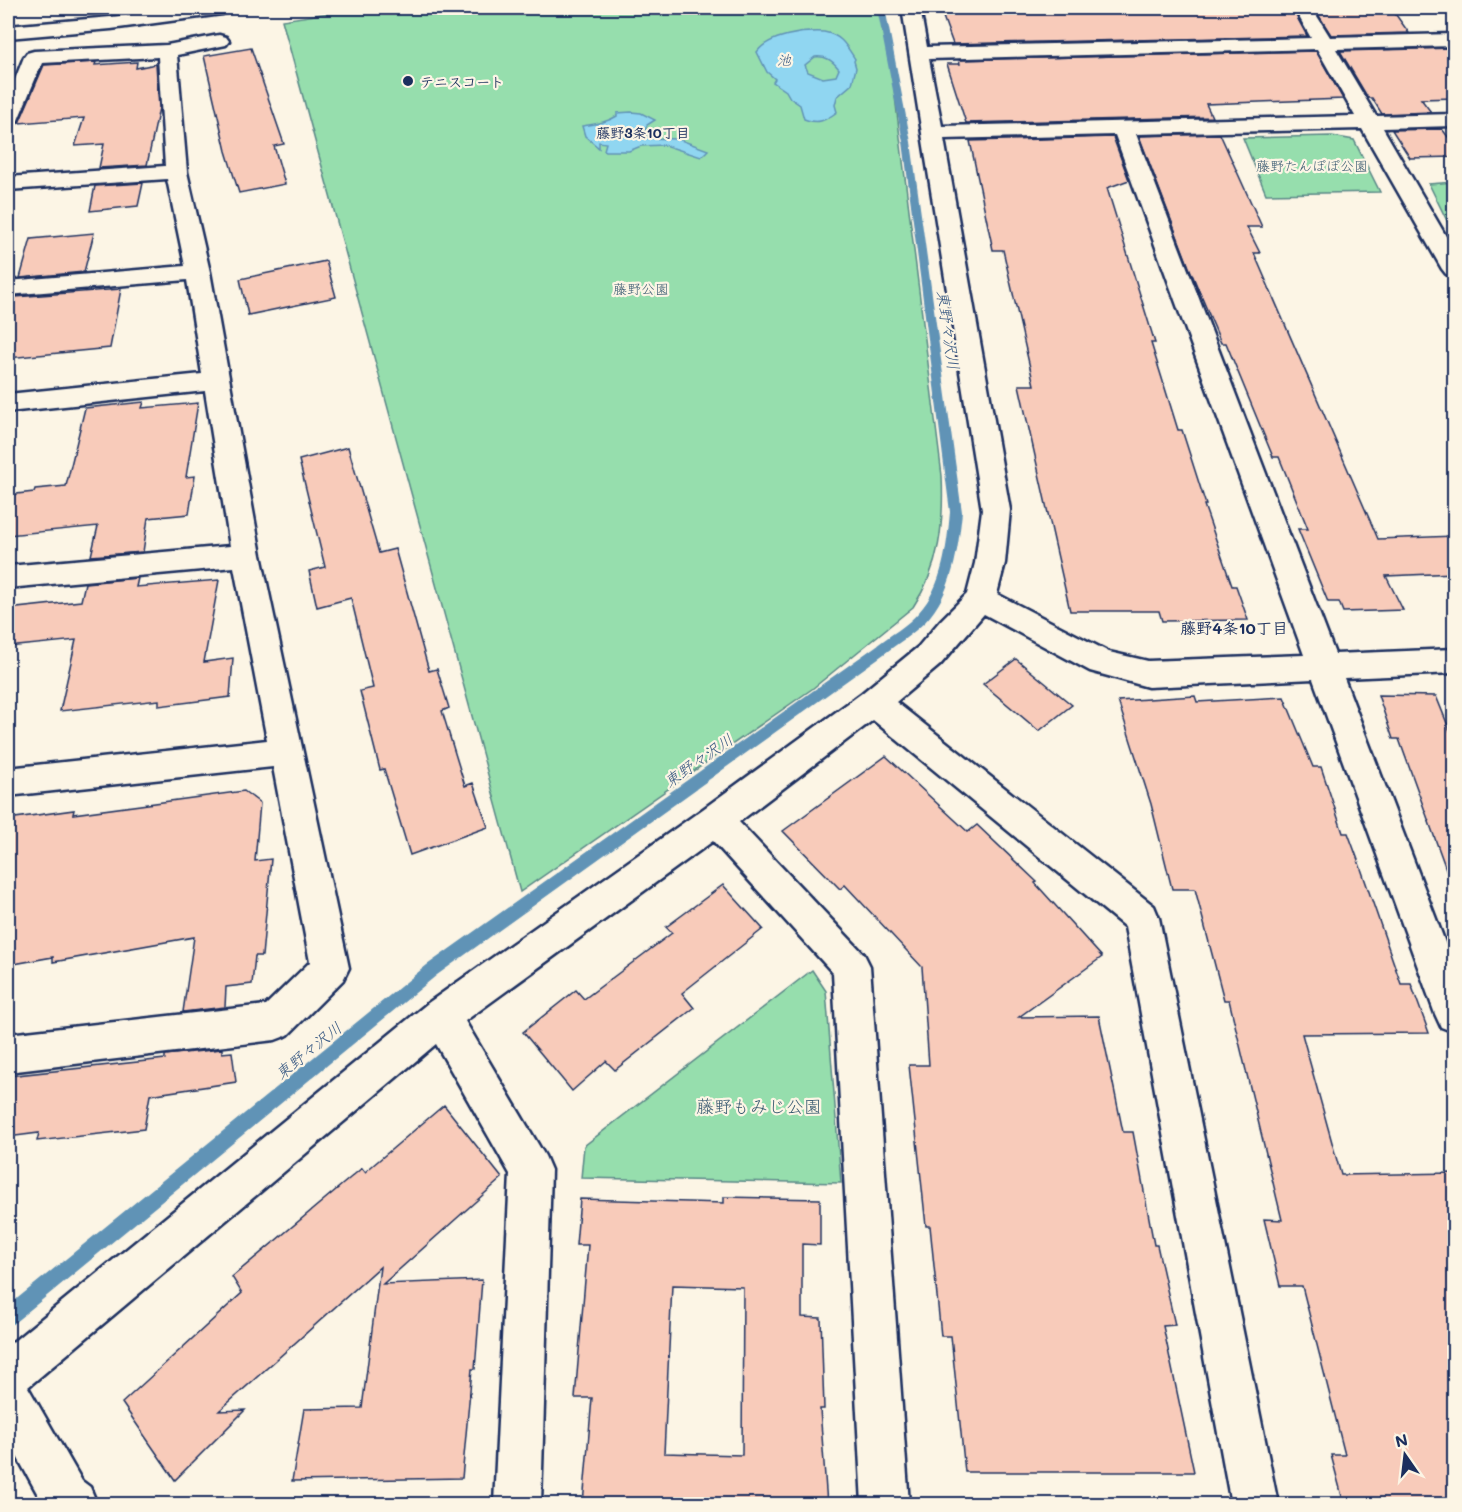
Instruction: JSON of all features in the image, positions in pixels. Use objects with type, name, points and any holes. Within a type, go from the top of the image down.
[{"type":"main road","points":[[8,15],[92,8]]},
{"type":"main road","points":[[8,32],[111,23],[222,8]]},
{"type":"main road","points":[[8,1374],[441,1016],[715,820],[873,702],[929,656],[951,629],[981,599],[990,562],[996,510],[934,132],[911,8]]},
{"type":"main road","points":[[1303,8],[1455,269]]},
{"type":"main road","points":[[920,53],[1455,40]]},
{"type":"main road","points":[[8,120],[34,57],[167,51],[219,41]]},
{"type":"main road","points":[[8,1053],[275,1022],[330,968],[246,555],[198,272],[176,172],[167,51]]},
{"type":"main road","points":[[934,132],[1455,120]]},
{"type":"main road","points":[[1123,129],[1455,1014]]},
{"type":"main road","points":[[8,184],[176,172]]},
{"type":"main road","points":[[8,288],[198,272]]},
{"type":"main road","points":[[8,403],[217,381]]},
{"type":"main road","points":[[8,577],[246,555]]},
{"type":"main road","points":[[981,599],[1101,662],[1148,674],[1455,661]]},
{"type":"main road","points":[[873,702],[1141,918],[1255,1504]]},
{"type":"main road","points":[[8,782],[286,752]]},
{"type":"main road","points":[[715,820],[851,966],[886,1504]]},
{"type":"main road","points":[[441,1016],[531,1170],[519,1504]]},
{"type":"main road","points":[[8,1396],[65,1498],[73,1504]]},
{"type":"green space","name":"藤野公園","points":[[362,8],[884,8],[942,476],[941,528],[935,561],[929,576],[913,607],[812,689],[520,892],[282,20]]},
{"type":"green space","name":"藤野たんぽぽ公園","points":[[1332,136],[1354,140],[1380,192],[1266,194],[1243,138]]},
{"type":"green space","points":[[1454,182],[1454,230],[1452,231],[1429,184]]},
{"type":"green space","name":"藤野もみじ公園","points":[[812,970],[826,991],[841,1183],[581,1178],[584,1146]]},
{"type":"water","name":"池","points":[[797,33],[830,33],[843,41],[855,59],[856,68],[852,84],[837,97],[835,105],[837,112],[814,122],[804,119],[800,105],[773,82],[775,79],[767,72],[757,52],[778,38]],"holes":[[[815,57],[828,59],[836,66],[839,69],[836,76],[823,78],[808,72],[805,65]]]},
{"type":"water","points":[[617,113],[641,113],[655,120],[647,125],[645,131],[648,138],[678,139],[708,150],[701,157],[664,145],[641,146],[629,151],[606,151],[604,150],[606,143],[599,142],[599,148],[585,136],[582,126],[609,120],[617,116]]},
{"type":"building","points":[[1146,8],[1292,8],[1307,36],[953,44],[942,14]]},
{"type":"building","points":[[1314,8],[1391,8],[1409,33],[1331,35]]},
{"type":"building","points":[[251,48],[284,144],[274,146],[285,184],[239,193],[226,151],[204,56]]},
{"type":"building","points":[[1455,48],[1455,98],[1421,99],[1431,112],[1382,114],[1372,98],[1368,98],[1340,51]]},
{"type":"building","points":[[1316,51],[1343,99],[1206,104],[1212,117],[966,123],[947,64],[960,64],[959,60]]},
{"type":"building","points":[[96,62],[95,65],[137,62],[136,68],[156,64],[159,108],[147,165],[99,168],[104,144],[75,146],[84,118],[19,123],[44,65]]},
{"type":"building","points":[[1442,129],[1455,146],[1455,157],[1410,158],[1392,130]]},
{"type":"building","points":[[1220,134],[1262,227],[1247,227],[1260,253],[1254,253],[1378,539],[1455,536],[1455,573],[1386,576],[1403,610],[1343,612],[1339,602],[1328,602],[1298,529],[1308,529],[1279,457],[1273,457],[1226,343],[1221,343],[1139,136]]},
{"type":"building","points":[[1113,137],[1129,180],[1107,188],[1155,343],[1151,343],[1178,430],[1182,430],[1206,505],[1204,505],[1232,586],[1236,586],[1248,620],[1162,621],[1159,611],[1070,611],[1019,385],[1034,385],[1003,250],[993,250],[970,141]]},
{"type":"building","points":[[143,183],[138,206],[90,211],[95,186]]},
{"type":"building","points":[[94,233],[84,272],[20,278],[31,239]]},
{"type":"building","points":[[326,261],[336,297],[248,315],[240,279]]},
{"type":"building","points":[[121,289],[110,348],[8,358],[8,322],[15,297]]},
{"type":"building","points":[[144,402],[142,408],[198,403],[186,477],[195,476],[189,514],[148,518],[143,552],[91,556],[98,526],[8,535],[8,495],[66,486],[85,408]]},
{"type":"building","points":[[348,447],[379,553],[395,549],[429,671],[437,669],[449,708],[442,711],[465,786],[473,783],[488,827],[410,855],[384,769],[380,770],[360,691],[373,688],[351,598],[317,607],[309,571],[325,567],[299,460]]},
{"type":"building","points":[[138,578],[136,587],[219,580],[204,662],[233,658],[230,697],[159,706],[159,700],[60,711],[76,640],[8,647],[8,609],[81,601],[85,583]]},
{"type":"building","points":[[1016,659],[1072,705],[1039,731],[983,684]]},
{"type":"building","points":[[1378,695],[1436,696],[1455,743],[1455,880],[1450,880],[1399,739],[1393,739]]},
{"type":"building","points":[[1195,696],[1197,702],[1284,697],[1313,767],[1321,767],[1343,833],[1348,833],[1401,984],[1411,984],[1429,1033],[1302,1034],[1341,1175],[1455,1173],[1455,1504],[1344,1504],[1331,1455],[1345,1455],[1302,1286],[1280,1286],[1264,1219],[1282,1220],[1229,1000],[1224,1000],[1195,889],[1172,889],[1151,804],[1118,701]]},
{"type":"building","points":[[886,756],[968,832],[977,825],[1037,882],[1035,883],[1102,957],[1019,1017],[1099,1016],[1123,1132],[1133,1132],[1154,1245],[1157,1245],[1175,1325],[1163,1326],[1194,1472],[965,1472],[951,1336],[941,1336],[930,1226],[926,1226],[909,1065],[929,1065],[922,967],[845,885],[840,889],[783,831]]},
{"type":"building","points":[[244,791],[260,803],[255,861],[271,859],[262,956],[255,956],[252,984],[226,987],[225,1007],[183,1012],[194,937],[53,962],[53,957],[8,965],[8,819],[74,810],[73,814]]},
{"type":"building","points":[[723,885],[763,929],[682,993],[694,1008],[615,1070],[606,1061],[572,1091],[523,1032],[576,990],[584,999],[672,933],[666,927]]},
{"type":"building","points":[[222,1049],[222,1053],[232,1052],[236,1082],[150,1095],[144,1129],[37,1141],[39,1133],[8,1137],[8,1076],[165,1059],[165,1055]]},
{"type":"building","points":[[444,1105],[502,1178],[383,1284],[482,1280],[475,1369],[472,1369],[462,1478],[292,1481],[304,1409],[362,1408],[380,1267],[219,1411],[245,1410],[175,1480],[122,1403],[242,1293],[232,1277],[362,1168],[365,1172]]},
{"type":"building","points":[[724,1197],[820,1199],[820,1245],[802,1244],[802,1317],[821,1318],[824,1409],[820,1409],[827,1504],[583,1504],[592,1398],[575,1398],[588,1245],[576,1245],[580,1199],[724,1203]],"holes":[[[672,1285],[743,1287],[742,1455],[664,1453]]]},
{"type":"waterway","name":"東野々沢川","points":[[8,1317],[432,970],[880,650],[911,627],[927,611],[945,576],[956,512],[907,142],[881,8]]},
{"type":"place","name":"テニスコート","points":[[408,81]]},
{"type":"district","name":"藤野3条10丁目","points":[[643,132]]},
{"type":"district","name":"藤野4条10丁目","points":[[1234,627]]}]
